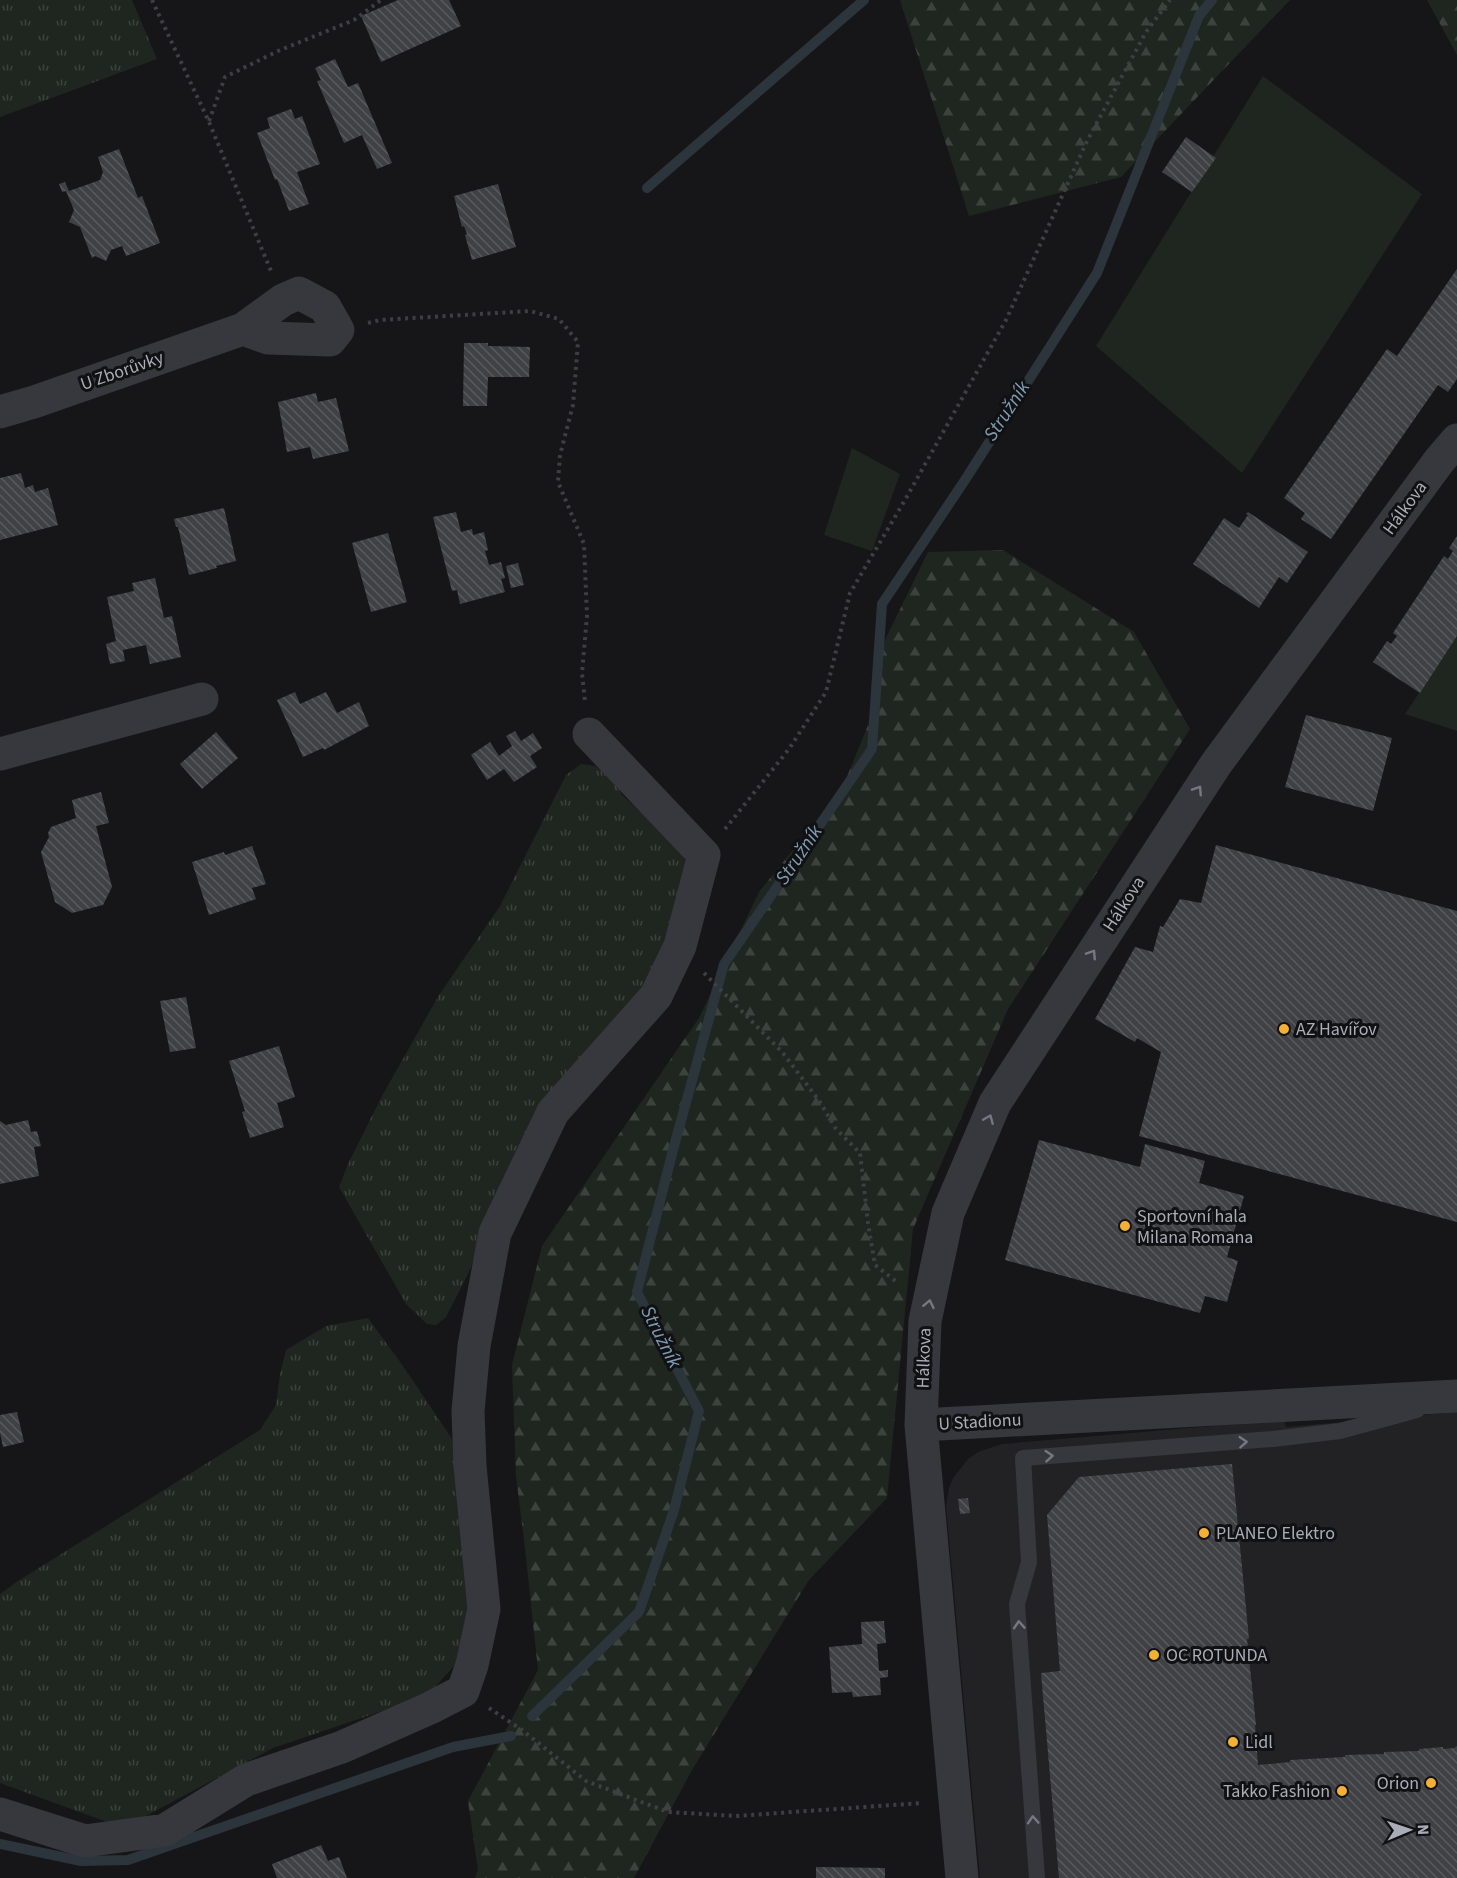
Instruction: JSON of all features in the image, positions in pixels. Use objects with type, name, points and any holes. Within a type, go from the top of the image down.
[{"type":"street","points":[[243,329],[268,338],[330,340],[338,330],[325,307],[299,293],[283,300]]},
{"type":"street","name":"U Zborůvky","points":[[0,412],[243,329],[283,300]]},
{"type":"street","name":"Hálkova","points":[[921,1425],[925,1321],[948,1213],[995,1103],[1216,764],[1439,461],[1457,440]]},
{"type":"street","points":[[0,754],[202,699]]},
{"type":"street","points":[[0,1814],[86,1841],[165,1830],[246,1780],[342,1746],[430,1708],[463,1691],[472,1665],[484,1609],[470,1466],[468,1411],[474,1346],[495,1233],[554,1112],[656,996],[680,946],[704,855],[589,734]]},
{"type":"street","name":"U Stadionu","points":[[962,1878],[921,1425],[1457,1397]]},
{"type":"lane","points":[[1037,1878],[1017,1604],[1029,1562],[1023,1458],[1273,1440],[1340,1431],[1457,1397]]},
{"type":"path","points":[[152,0],[208,122],[283,300]]},
{"type":"path","points":[[208,122],[225,77],[278,51],[354,20],[381,0]]},
{"type":"path","points":[[704,855],[789,749],[826,692],[850,593],[1006,320],[1087,141],[1146,32],[1170,0]]},
{"type":"path","points":[[338,330],[380,320],[530,311],[560,319],[578,342],[573,405],[560,455],[558,482],[584,543],[587,616],[582,673],[589,734]]},
{"type":"path","points":[[711,980],[783,1053],[820,1102],[836,1129],[860,1153],[875,1265],[896,1281],[925,1321]]},
{"type":"path","points":[[463,1691],[522,1730],[586,1781],[668,1812],[736,1816],[955,1801]]},
{"type":"shaded area","points":[[1457,1412],[1457,1878],[980,1878],[946,1506],[953,1478],[968,1459],[978,1452],[1002,1444],[1284,1420],[1286,1427]]},
{"type":"green space","points":[[0,0],[132,0],[157,59],[0,117]]},
{"type":"green space","points":[[900,0],[1290,0],[1121,177],[969,216]]},
{"type":"green space","points":[[1427,0],[1457,0],[1457,55]]},
{"type":"green space","points":[[1263,76],[1422,194],[1242,473],[1096,346]]},
{"type":"green space","points":[[852,448],[900,474],[872,551],[824,535]]},
{"type":"green space","points":[[1003,550],[1134,632],[1190,729],[1008,1009],[913,1229],[887,1498],[809,1580],[692,1770],[634,1878],[475,1878],[478,1870],[468,1801],[538,1670],[516,1476],[512,1365],[542,1246],[699,1018],[759,892],[842,789],[873,713],[882,646],[928,552]]},
{"type":"green space","points":[[1457,636],[1457,731],[1405,714]]},
{"type":"green space","points":[[581,764],[595,766],[614,780],[622,795],[661,830],[683,856],[691,875],[651,974],[619,1025],[500,1194],[468,1274],[446,1317],[436,1325],[427,1324],[406,1304],[339,1187],[382,1096],[439,995],[500,906],[566,775]]},
{"type":"green space","points":[[368,1318],[452,1439],[468,1544],[472,1621],[463,1656],[434,1688],[388,1709],[273,1748],[144,1817],[107,1822],[0,1783],[0,1594],[260,1430],[276,1405],[286,1350],[326,1326]]},
{"type":"building","points":[[398,0],[449,0],[461,26],[381,62],[361,16]]},
{"type":"building","points":[[335,59],[348,87],[358,83],[392,163],[377,169],[362,135],[344,143],[317,81],[321,80],[315,68]]},
{"type":"building","points":[[291,109],[295,119],[302,116],[320,164],[297,172],[309,204],[289,211],[257,133],[270,128],[267,118]]},
{"type":"building","points":[[1186,137],[1216,158],[1192,192],[1162,172]]},
{"type":"building","points":[[119,149],[138,198],[142,196],[160,243],[126,256],[122,246],[111,250],[106,261],[95,256],[92,258],[80,227],[69,222],[74,210],[66,191],[62,192],[59,184],[65,182],[69,191],[100,180],[103,172],[98,157]]},
{"type":"building","points":[[498,184],[516,247],[472,260],[465,235],[467,234],[464,226],[462,227],[454,196]]},
{"type":"building","points":[[1457,269],[1457,379],[1448,392],[1438,385],[1331,539],[1301,519],[1305,513],[1284,498],[1387,349],[1397,356]]},
{"type":"building","points":[[464,343],[530,347],[529,377],[488,377],[487,406],[463,406]]},
{"type":"building","points":[[316,393],[318,402],[336,398],[349,451],[313,459],[310,447],[287,452],[278,402]]},
{"type":"building","points":[[21,473],[25,488],[33,485],[35,492],[48,488],[58,525],[0,540],[0,478]]},
{"type":"building","points":[[224,508],[236,561],[189,575],[174,519]]},
{"type":"building","points":[[456,512],[461,532],[472,529],[473,535],[484,532],[488,550],[485,551],[489,565],[501,562],[505,578],[501,579],[505,592],[460,604],[457,590],[452,591],[433,517]]},
{"type":"building","points":[[1248,512],[1308,552],[1287,583],[1279,577],[1259,608],[1193,564],[1224,518],[1239,528]]},
{"type":"building","points":[[388,533],[407,602],[371,612],[352,543]]},
{"type":"building","points":[[1457,536],[1457,636],[1420,693],[1373,662],[1387,641],[1391,644],[1397,636],[1393,633],[1444,556],[1448,559],[1453,551],[1449,548]]},
{"type":"building","points":[[518,563],[524,585],[511,588],[506,566]]},
{"type":"building","points":[[155,578],[164,618],[172,616],[181,657],[150,664],[146,645],[123,650],[125,661],[110,664],[106,644],[116,641],[107,597],[134,591],[132,583]]},
{"type":"building","points":[[295,692],[300,704],[326,692],[337,713],[359,702],[369,726],[324,750],[323,748],[303,757],[277,700]]},
{"type":"building","points":[[1306,715],[1392,738],[1373,811],[1285,787]]},
{"type":"building","points":[[515,731],[521,741],[533,733],[542,748],[530,756],[537,767],[514,782],[504,769],[487,780],[471,755],[490,742],[499,756],[512,746],[506,736]]},
{"type":"building","points":[[216,732],[238,758],[202,789],[180,764]]},
{"type":"building","points":[[101,792],[109,823],[96,826],[112,887],[103,905],[72,913],[55,902],[41,852],[49,837],[51,827],[76,818],[72,800]]},
{"type":"building","name":"AZ Havířov","points":[[1216,845],[1457,911],[1457,1222],[1139,1136],[1161,1052],[1137,1038],[1135,1042],[1095,1019],[1135,947],[1153,952],[1160,926],[1163,927],[1180,899],[1201,903]]},
{"type":"building","points":[[252,846],[266,884],[252,888],[256,899],[209,915],[192,862]]},
{"type":"building","points":[[186,997],[196,1048],[170,1052],[160,1001]]},
{"type":"building","points":[[279,1046],[295,1097],[277,1103],[284,1127],[250,1138],[242,1112],[245,1111],[229,1061]]},
{"type":"building","points":[[28,1120],[31,1132],[37,1131],[41,1146],[34,1147],[39,1176],[0,1184],[0,1121],[6,1125]]},
{"type":"building","name":"Sportovní hala Milana Romana","points":[[1039,1140],[1140,1167],[1145,1144],[1205,1161],[1199,1183],[1244,1196],[1227,1257],[1238,1261],[1227,1302],[1205,1296],[1200,1313],[1005,1260]]},
{"type":"building","points":[[17,1412],[24,1442],[3,1447],[0,1415]]},
{"type":"building","name":"OC ROTUNDA","points":[[1232,1464],[1249,1639],[1247,1639],[1258,1765],[1290,1762],[1290,1760],[1384,1754],[1384,1752],[1419,1751],[1419,1749],[1443,1747],[1443,1749],[1457,1746],[1457,1878],[1059,1878],[1041,1673],[1060,1671],[1047,1515],[1079,1477]]},
{"type":"building","points":[[968,1498],[970,1513],[960,1514],[958,1499]]},
{"type":"building","points":[[884,1621],[886,1643],[877,1644],[879,1671],[888,1670],[888,1677],[880,1678],[881,1695],[853,1697],[852,1692],[832,1693],[829,1647],[862,1644],[861,1622]]},
{"type":"building","points":[[321,1845],[328,1861],[339,1857],[347,1878],[277,1878],[272,1864]]},
{"type":"building","points":[[816,1867],[885,1868],[885,1878],[816,1878]]},
{"type":"waterway","points":[[647,188],[864,0]]},
{"type":"waterway","name":"Stružník","points":[[532,1716],[639,1612],[674,1510],[699,1411],[637,1292],[724,964],[872,749],[882,604],[965,480],[1097,273],[1199,16],[1212,0]]},
{"type":"waterway","points":[[0,1844],[81,1861],[128,1860],[453,1747],[511,1736]]},
{"type":"place","name":"AZ Havířov","points":[[1284,1029]]},
{"type":"place","name":"Sportovní hala Milana Romana","points":[[1125,1226]]},
{"type":"place","name":"PLANEO Elektro","points":[[1204,1533]]},
{"type":"place","name":"OC ROTUNDA","points":[[1154,1655]]},
{"type":"place","name":"Lidl","points":[[1233,1742]]},
{"type":"place","name":"Orion","points":[[1431,1783]]},
{"type":"place","name":"Takko Fashion","points":[[1342,1791]]}]
